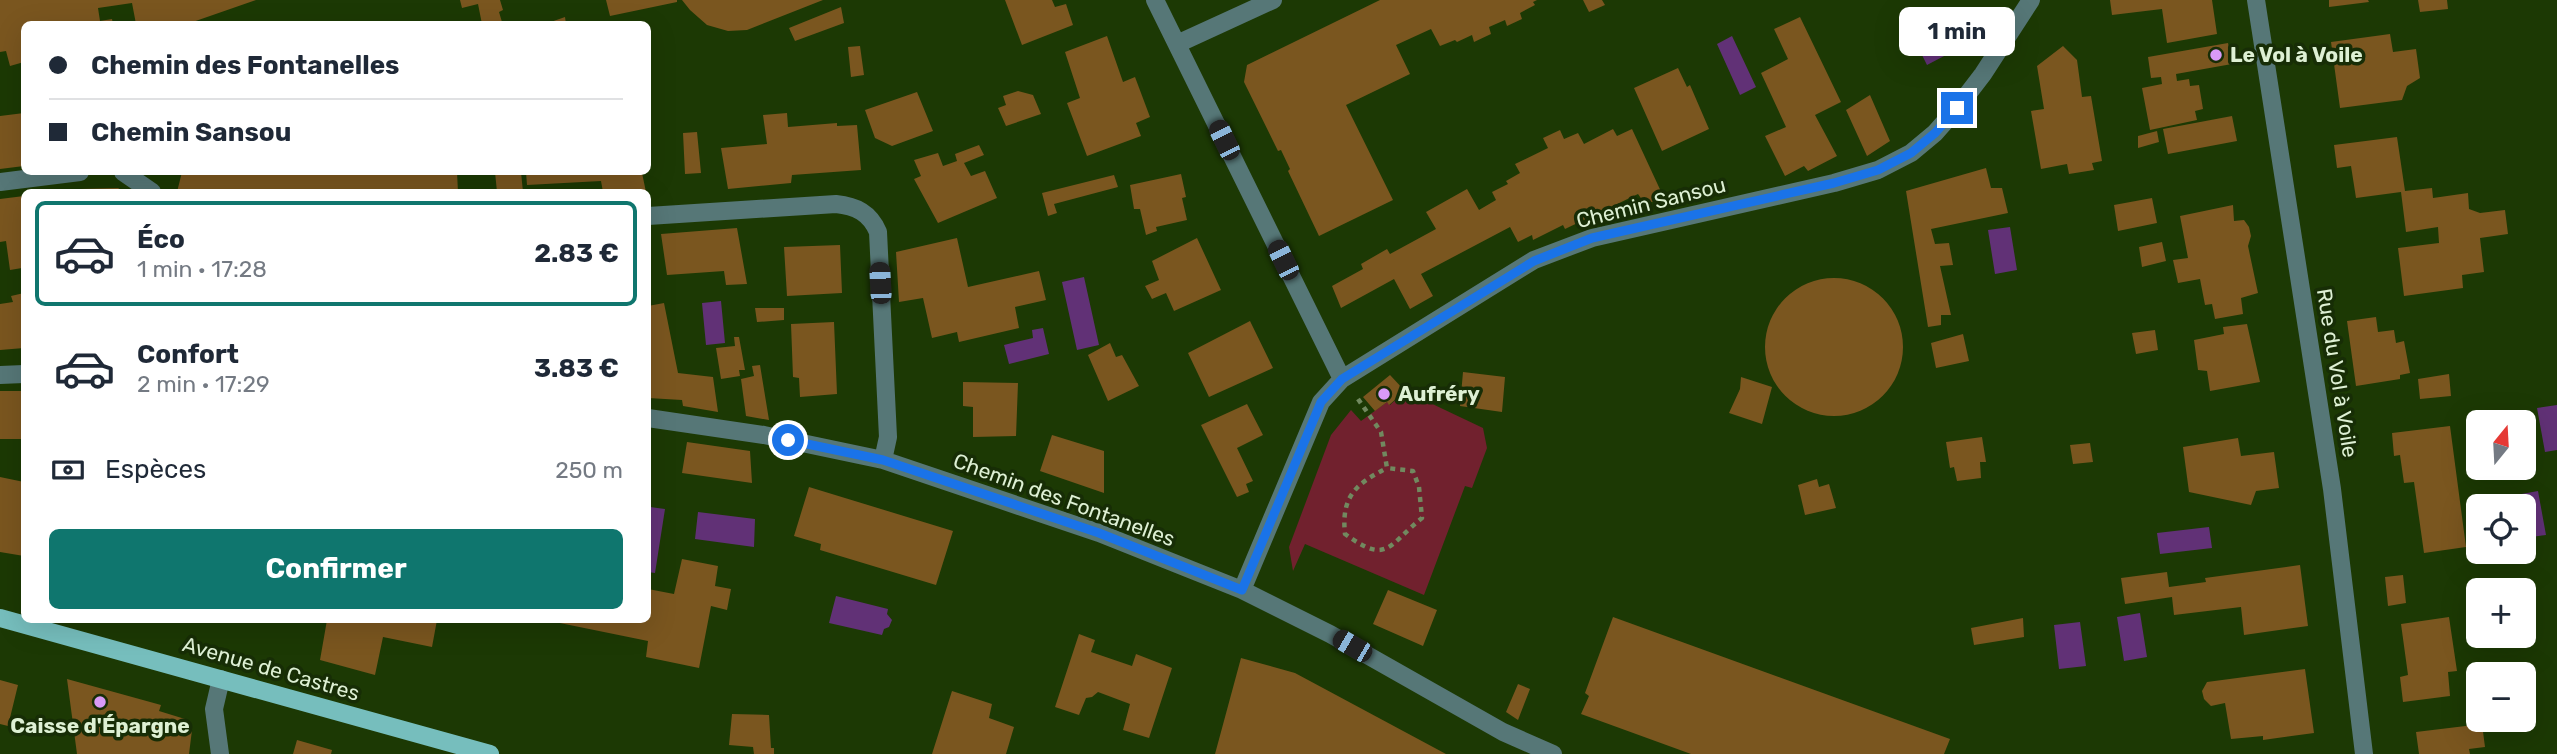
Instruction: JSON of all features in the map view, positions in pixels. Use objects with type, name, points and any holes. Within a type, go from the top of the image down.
[{"type":"main road","name":"Avenue de Castres","points":[[0,618],[490,754]]},
{"type":"street","points":[[1155,0],[1342,379]]},
{"type":"street","points":[[1177,44],[1273,0]]},
{"type":"street","name":"Chemin Sansou","points":[[1242,590],[1321,402],[1342,379],[1534,261],[1592,238],[1834,183],[1878,170],[1911,153],[1935,133],[1957,108],[1983,74],[2031,0]]},
{"type":"street","name":"Rue du Vol à Voile","points":[[2256,0],[2332,489],[2364,754]]},
{"type":"street","points":[[0,182],[56,175]]},
{"type":"street","points":[[127,175],[148,189]]},
{"type":"street","points":[[651,216],[836,204],[851,205],[873,220],[878,232],[888,437],[883,460]]},
{"type":"street","points":[[0,375],[21,374]]},
{"type":"street","name":"Chemin des Fontanelles","points":[[651,418],[764,435],[883,460],[1099,533],[1242,590],[1330,634],[1503,732],[1553,754]]},
{"type":"street","points":[[220,679],[214,709],[220,754]]},
{"type":"path","points":[[1342,379],[1381,432],[1387,468]]},
{"type":"path","points":[[1387,468],[1413,471],[1419,487],[1422,518],[1404,532],[1397,542],[1385,550],[1377,551],[1365,548],[1345,534],[1343,516],[1350,495],[1365,480],[1387,468]]},
{"type":"shaded area","points":[[1925,13],[1946,55],[1927,65],[1906,23]]},
{"type":"shaded area","points":[[1732,36],[1756,87],[1740,95],[1717,44]]},
{"type":"shaded area","points":[[2010,227],[2017,270],[1995,274],[1988,230]]},
{"type":"shaded area","points":[[1084,277],[1099,345],[1077,350],[1062,282]]},
{"type":"shaded area","points":[[721,301],[725,343],[706,345],[702,303]]},
{"type":"shaded area","points":[[1043,328],[1049,354],[1009,364],[1004,345],[1033,338],[1032,330]]},
{"type":"shaded area","points":[[1405,391],[1483,428],[1487,448],[1472,488],[1465,486],[1424,595],[1305,544],[1293,571],[1289,547],[1331,435],[1351,410],[1361,421],[1387,402],[1390,405]]},
{"type":"shaded area","points":[[2557,405],[2557,450],[2545,452],[2537,408]]},
{"type":"shaded area","points":[[2538,491],[2546,535],[2536,536],[2536,494],[2522,494]]},
{"type":"shaded area","points":[[651,507],[665,509],[655,573],[651,572]]},
{"type":"shaded area","points":[[698,512],[755,519],[754,547],[695,539]]},
{"type":"shaded area","points":[[2209,527],[2212,548],[2160,554],[2157,533]]},
{"type":"shaded area","points":[[836,596],[888,609],[887,614],[892,620],[889,627],[884,629],[882,635],[829,623]]},
{"type":"shaded area","points":[[2140,613],[2147,657],[2124,661],[2117,617]]},
{"type":"shaded area","points":[[2080,622],[2086,666],[2059,669],[2054,625]]},
{"type":"building","points":[[0,0],[256,0],[196,21],[135,21],[132,3],[98,8],[100,21],[21,21],[21,63],[10,66],[6,51],[0,52]]},
{"type":"building","points":[[460,0],[500,0],[503,10],[499,12],[502,21],[481,21],[478,4],[462,8]]},
{"type":"building","points":[[606,0],[677,0],[677,2],[610,16]]},
{"type":"building","points":[[682,0],[823,0],[747,30],[728,31],[707,25]]},
{"type":"building","points":[[1005,0],[1052,0],[1055,7],[1066,4],[1073,25],[1022,45]]},
{"type":"building","points":[[1380,0],[1537,0],[1533,2],[1535,5],[1520,13],[1522,19],[1507,26],[1505,20],[1489,27],[1491,34],[1474,42],[1472,35],[1440,46],[1431,29],[1396,45],[1410,74],[1346,105],[1393,200],[1319,236],[1281,150],[1278,151],[1244,82],[1247,65]]},
{"type":"building","points":[[1583,0],[1602,0],[1605,5],[1589,12]]},
{"type":"building","points":[[2110,0],[2212,0],[2217,34],[2167,43],[2162,9],[2112,15]]},
{"type":"building","points":[[2329,0],[2368,0],[2369,2],[2329,7]]},
{"type":"building","points":[[2418,0],[2447,0],[2448,9],[2420,12]]},
{"type":"building","points":[[841,7],[844,23],[795,41],[789,28]]},
{"type":"building","points":[[1800,17],[1841,102],[1815,115],[1837,156],[1808,171],[1804,166],[1785,176],[1765,136],[1786,127],[1761,73],[1788,59],[1774,29]]},
{"type":"building","points":[[2390,34],[2393,52],[2416,49],[2420,78],[2407,86],[2402,100],[2340,108],[2331,42]]},
{"type":"building","points":[[1107,36],[1123,82],[1135,77],[1150,117],[1136,123],[1141,136],[1087,156],[1067,103],[1080,98],[1065,52]]},
{"type":"building","points":[[2228,43],[2232,64],[2176,74],[2177,81],[2189,79],[2190,86],[2199,85],[2203,109],[2195,111],[2197,120],[2150,130],[2142,88],[2162,84],[2161,77],[2151,78],[2148,57]]},
{"type":"building","points":[[860,46],[864,75],[851,77],[848,47]]},
{"type":"building","points":[[2063,46],[2077,60],[2082,97],[2091,96],[2102,161],[2092,163],[2094,170],[2069,174],[2067,164],[2041,169],[2031,111],[2044,109],[2037,66]]},
{"type":"building","points":[[1678,68],[1687,87],[1690,85],[1709,129],[1662,151],[1634,88]]},
{"type":"building","points":[[1018,91],[1033,95],[1041,114],[1006,126],[998,108],[1006,105],[1003,96]]},
{"type":"building","points":[[917,92],[933,131],[892,146],[875,138],[865,110]]},
{"type":"building","points":[[1870,95],[1890,141],[1867,156],[1846,110]]},
{"type":"building","points":[[21,113],[21,166],[0,169],[0,116]]},
{"type":"building","points":[[787,113],[788,127],[837,123],[837,126],[857,125],[861,170],[792,175],[791,183],[728,189],[721,148],[767,144],[763,115]]},
{"type":"building","points":[[2232,116],[2237,141],[2168,154],[2163,129]]},
{"type":"building","points":[[1613,129],[1617,136],[1632,129],[1664,198],[1645,204],[1638,194],[1565,229],[1563,225],[1533,240],[1532,235],[1518,242],[1510,227],[1421,274],[1433,296],[1410,309],[1394,279],[1341,308],[1332,286],[1363,269],[1361,264],[1387,249],[1390,254],[1436,229],[1426,212],[1467,189],[1479,210],[1496,200],[1492,192],[1508,184],[1506,181],[1520,173],[1515,164],[1548,148],[1543,138],[1560,130],[1564,139],[1578,133],[1584,144]]},
{"type":"building","points":[[2157,131],[2159,142],[2138,148],[2138,136]]},
{"type":"building","points":[[697,132],[701,173],[685,174],[683,133]]},
{"type":"building","points":[[2397,137],[2405,191],[2432,188],[2433,198],[2468,193],[2469,209],[2480,213],[2505,210],[2508,234],[2480,238],[2484,272],[2462,275],[2463,288],[2404,296],[2398,248],[2439,243],[2438,227],[2406,232],[2401,192],[2356,198],[2351,166],[2337,168],[2334,145]]},
{"type":"building","points":[[979,145],[984,155],[964,163],[971,176],[985,171],[997,198],[938,223],[914,179],[921,176],[914,160],[938,153],[943,166],[957,161],[955,154]]},
{"type":"building","points":[[1986,168],[1991,188],[2002,188],[2008,213],[1931,229],[1935,244],[1949,243],[1953,265],[1940,266],[1951,315],[1941,315],[1941,325],[1928,327],[1906,191]]},
{"type":"building","points":[[1181,174],[1186,197],[1182,198],[1187,220],[1156,227],[1157,231],[1146,235],[1140,209],[1134,209],[1130,185]]},
{"type":"building","points":[[181,175],[457,175],[458,189],[178,189]]},
{"type":"building","points":[[495,175],[521,175],[523,189],[497,189]]},
{"type":"building","points":[[526,175],[642,175],[645,189],[602,189],[601,181],[527,185]]},
{"type":"building","points":[[1114,175],[1118,187],[1054,204],[1057,213],[1048,216],[1042,193]]},
{"type":"building","points":[[21,196],[21,268],[10,270],[6,241],[0,242],[0,199]]},
{"type":"building","points":[[2152,198],[2157,223],[2118,231],[2114,205]]},
{"type":"building","points":[[2233,205],[2234,221],[2244,220],[2249,227],[2251,236],[2248,246],[2258,293],[2241,298],[2243,314],[2215,319],[2212,304],[2205,305],[2200,279],[2178,283],[2173,260],[2188,258],[2180,216]]},
{"type":"building","points":[[737,228],[747,284],[726,285],[724,271],[667,275],[661,234]]},
{"type":"building","points":[[957,238],[968,287],[1039,271],[1046,300],[1015,307],[1019,328],[959,342],[957,332],[932,338],[923,298],[899,302],[896,252]]},
{"type":"building","points":[[1197,238],[1221,290],[1174,311],[1166,293],[1152,299],[1145,286],[1159,280],[1152,261]]},
{"type":"building","points":[[2162,242],[2166,261],[2142,267],[2139,247]]},
{"type":"building","points":[[840,245],[842,293],[787,296],[784,247]]},
{"type":"building","points":[[1834,278],[1860,283],[1883,298],[1898,321],[1903,347],[1898,373],[1883,396],[1860,411],[1834,416],[1808,411],[1785,396],[1770,373],[1765,347],[1770,321],[1785,298],[1808,283]]},
{"type":"building","points":[[21,294],[21,348],[0,350],[0,304],[13,302],[11,296]]},
{"type":"building","points":[[664,303],[678,373],[713,377],[718,412],[683,406],[682,400],[651,398],[651,305]]},
{"type":"building","points":[[755,308],[784,308],[784,320],[757,322]]},
{"type":"building","points":[[2376,317],[2378,332],[2394,330],[2396,343],[2404,341],[2410,373],[2400,375],[2400,379],[2356,386],[2347,321]]},
{"type":"building","points":[[1250,321],[1273,368],[1209,397],[1188,353]]},
{"type":"building","points":[[834,322],[837,394],[800,397],[799,378],[793,377],[791,324]]},
{"type":"building","points":[[2247,324],[2260,382],[2210,391],[2207,371],[2198,370],[2194,340],[2224,334],[2223,327]]},
{"type":"building","points":[[2155,330],[2158,350],[2136,354],[2132,333]]},
{"type":"building","points":[[1963,334],[1969,361],[1936,368],[1931,343]]},
{"type":"building","points":[[734,337],[739,337],[745,370],[739,370],[740,376],[721,379],[716,348],[735,346]]},
{"type":"building","points":[[1110,343],[1116,357],[1122,355],[1139,386],[1108,401],[1088,355]]},
{"type":"building","points":[[760,365],[769,420],[746,416],[741,379],[754,376],[752,366]]},
{"type":"building","points":[[1463,372],[1505,377],[1502,412],[1460,406]]},
{"type":"building","points":[[2449,374],[2451,396],[2420,399],[2418,379]]},
{"type":"building","name":"Aufréry","points":[[1390,375],[1405,391],[1389,405],[1387,402],[1375,411],[1363,397]]},
{"type":"building","points":[[1741,377],[1772,387],[1762,424],[1729,413],[1740,389]]},
{"type":"building","points":[[963,382],[1018,383],[1016,436],[973,437],[973,407],[963,406]]},
{"type":"building","points":[[0,391],[21,391],[21,439],[0,439]]},
{"type":"building","points":[[1247,404],[1263,435],[1237,448],[1253,481],[1246,484],[1249,492],[1237,497],[1201,425]]},
{"type":"building","points":[[2450,426],[2466,547],[2424,553],[2414,482],[2404,483],[2400,455],[2394,456],[2392,433]]},
{"type":"building","points":[[1052,435],[1104,451],[1104,493],[1040,471]]},
{"type":"building","points":[[1982,437],[1986,462],[1980,462],[1981,478],[1957,481],[1954,467],[1950,468],[1946,442]]},
{"type":"building","points":[[2238,438],[2241,456],[2274,452],[2279,488],[2256,491],[2251,505],[2189,492],[2183,447]]},
{"type":"building","points":[[687,442],[750,451],[752,483],[682,473]]},
{"type":"building","points":[[2090,443],[2093,462],[2073,464],[2070,445]]},
{"type":"building","points":[[0,477],[21,481],[21,556],[0,552]]},
{"type":"building","points":[[1817,479],[1819,487],[1829,484],[1836,508],[1805,515],[1798,485]]},
{"type":"building","points":[[809,487],[953,531],[936,585],[820,550],[821,544],[794,536]]},
{"type":"building","points":[[682,559],[718,566],[715,586],[731,589],[727,610],[711,606],[699,668],[646,657],[648,641],[560,623],[651,623],[651,590],[674,594]]},
{"type":"building","points":[[2300,565],[2308,626],[2244,635],[2241,607],[2174,615],[2172,597],[2125,604],[2121,578],[2167,572],[2169,587],[2206,582],[2205,578]]},
{"type":"building","points":[[2403,575],[2406,603],[2388,606],[2385,577]]},
{"type":"building","points":[[1388,590],[1437,610],[1423,646],[1373,624]]},
{"type":"building","points":[[1613,617],[1950,739],[1944,754],[1691,754],[1581,714],[1589,696],[1585,693]]},
{"type":"building","points":[[2449,617],[2457,671],[2448,672],[2450,696],[2403,702],[2400,677],[2408,675],[2401,624]]},
{"type":"building","points":[[2023,618],[2024,637],[1974,645],[1971,628]]},
{"type":"building","points":[[326,623],[436,623],[432,647],[383,637],[375,675],[320,660]]},
{"type":"building","points":[[1079,634],[1095,640],[1091,652],[1132,666],[1136,654],[1172,668],[1149,738],[1123,730],[1130,704],[1098,692],[1086,698],[1079,715],[1055,707]]},
{"type":"building","points":[[1241,658],[1295,673],[1446,754],[1215,754]]},
{"type":"building","points":[[2305,669],[2314,733],[2263,740],[2263,736],[2231,739],[2225,703],[2211,706],[2204,699],[2202,691],[2207,682]]},
{"type":"building","points":[[67,679],[161,705],[159,711],[185,719],[192,730],[189,754],[77,754]]},
{"type":"building","points":[[0,680],[18,685],[8,726],[0,724]]},
{"type":"building","points":[[1518,684],[1530,689],[1518,720],[1506,712]]},
{"type":"building","points":[[952,691],[992,704],[989,718],[1014,727],[1006,754],[932,754]]},
{"type":"building","points":[[732,714],[769,715],[771,748],[774,748],[774,754],[754,754],[753,747],[729,745]]},
{"type":"building","points":[[2466,726],[2466,732],[2483,732],[2485,747],[2469,749],[2470,754],[2419,754],[2416,732]]},
{"type":"building","points":[[297,740],[332,750],[331,754],[293,754]]},
{"type":"place","name":"Le Vol à Voile","points":[[2216,55]]},
{"type":"place","name":"Aufréry","points":[[1384,394]]},
{"type":"place","name":"Caisse d'Épargne","points":[[100,702]]},
{"type":"route","points":[[788,440],[883,460],[1099,533],[1242,590],[1321,402],[1342,379],[1534,261],[1592,238],[1834,183],[1878,170],[1911,153],[1935,133],[1957,108]]}]
